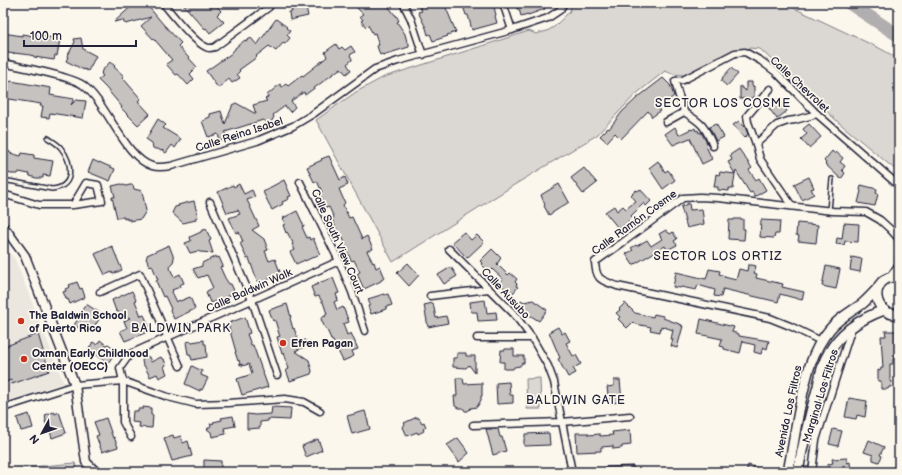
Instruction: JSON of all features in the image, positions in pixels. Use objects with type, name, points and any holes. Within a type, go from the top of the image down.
[{"type":"main road","name":"Avenida Los Filtros","points":[[788,472],[804,385],[810,362],[817,348],[835,323],[872,296],[883,281],[894,277]]},
{"type":"main road","points":[[878,287],[877,294],[881,308],[887,312],[899,314]]},
{"type":"main road","name":"Avenida Los Filtros","points":[[798,472],[807,425],[827,354],[852,327],[863,319],[884,310]]},
{"type":"street","points":[[163,3],[196,40],[206,48],[215,47],[269,7],[271,3]]},
{"type":"street","points":[[403,3],[424,55]]},
{"type":"street","points":[[503,3],[512,30]]},
{"type":"street","name":"Calle Reina Isabel","points":[[3,63],[34,69],[74,80],[82,85],[100,104],[138,158],[152,166],[162,167],[171,166],[257,141],[293,126],[313,114],[330,100],[375,69],[398,61],[512,30],[548,18],[560,10],[564,3]]},
{"type":"street","name":"Calle Chevrolet","points":[[684,112],[675,81],[683,80],[735,53],[745,52],[761,61],[777,73],[817,114],[897,184],[899,189]]},
{"type":"street","points":[[770,89],[751,110],[747,116],[748,122],[760,158],[792,206]]},
{"type":"street","points":[[666,122],[684,112],[700,123],[707,131],[713,146]]},
{"type":"street","points":[[756,144],[777,125],[817,114]]},
{"type":"street","points":[[3,194],[39,205],[72,205],[102,201],[98,184],[86,182],[72,205]]},
{"type":"street","name":"Calle South View Court","points":[[300,182],[339,261],[352,292],[365,331]]},
{"type":"street","name":"Calle Ramón Cosme","points":[[821,341],[770,318],[617,286],[602,280],[597,276],[594,262],[683,198],[718,198],[829,210],[866,212],[880,220],[899,239]]},
{"type":"street","points":[[210,202],[252,300],[277,375]]},
{"type":"street","points":[[3,227],[25,256],[75,386],[86,462],[97,472]]},
{"type":"street","name":"Calle Ausubo","points":[[449,249],[514,314],[532,338],[548,366],[552,376],[572,472]]},
{"type":"street","name":"Calle Baldwin Walk","points":[[131,437],[124,422],[123,381],[120,368],[130,354],[339,261]]},
{"type":"street","points":[[894,277],[899,264]]},
{"type":"street","points":[[100,292],[140,274],[180,366]]},
{"type":"street","points":[[430,296],[489,289]]},
{"type":"street","name":"Marginal Los Filtros","points":[[812,472],[816,440],[852,327]]},
{"type":"street","points":[[478,338],[532,338]]},
{"type":"street","points":[[3,408],[75,386],[123,381],[168,397],[196,404],[228,404],[285,399],[304,402],[320,411]]},
{"type":"street","points":[[473,425],[562,422],[630,416]]},
{"type":"lane","points":[[3,180],[52,189],[65,184],[70,172],[67,160],[61,147],[48,138]]},
{"type":"lane","points":[[829,210],[832,179]]},
{"type":"shaded area","points":[[572,3],[785,3],[881,49],[899,59],[899,175],[897,171],[838,122],[760,49],[750,48],[740,50],[697,71],[683,75],[665,71],[636,94],[597,135],[514,185],[393,262],[316,120],[356,92],[384,77],[529,31],[536,34],[547,31],[554,27],[570,11]]},
{"type":"shaded area","name":"The Baldwin School of Puerto Rico","points":[[3,246],[15,259],[64,383],[3,403]]},
{"type":"shaded area","points":[[540,378],[541,409],[527,409],[526,379]]},
{"type":"shaded area","points":[[75,463],[80,472],[9,472],[10,469]]},
{"type":"building","points":[[135,3],[145,3],[148,6],[181,43],[178,46],[197,67],[190,74],[194,79],[188,85],[166,64],[172,60],[141,26],[151,17],[126,24],[123,20],[114,22]]},
{"type":"building","points":[[182,3],[207,3],[211,8],[215,4],[221,11],[217,15],[224,22],[210,33]]},
{"type":"building","points":[[290,3],[301,3],[302,8],[306,7],[308,16],[290,20],[289,12],[292,12]]},
{"type":"building","points":[[360,3],[386,3],[396,15],[399,21],[397,22],[405,34],[409,47],[380,55],[377,46],[379,45],[375,33],[373,34],[368,25],[366,27],[361,21],[363,20],[360,16],[363,14],[356,7]]},
{"type":"building","points":[[417,3],[444,3],[456,32],[433,41],[430,34],[428,35],[418,12],[422,11]]},
{"type":"building","points":[[462,3],[493,3],[497,23],[472,30],[468,15],[466,15]]},
{"type":"building","points":[[515,3],[543,3],[545,9],[521,16]]},
{"type":"building","points":[[276,19],[290,31],[287,35],[290,38],[285,44],[283,43],[276,51],[269,46],[239,70],[240,71],[237,74],[240,78],[232,83],[229,79],[218,88],[206,71],[232,53],[235,48],[245,40],[246,41],[251,38],[257,45]]},
{"type":"building","points":[[3,33],[60,39],[57,56],[55,55],[54,60],[30,55],[3,52]]},
{"type":"building","points":[[81,38],[83,49],[96,56],[88,71],[66,61],[75,42],[74,39]]},
{"type":"building","points":[[336,44],[339,49],[342,47],[345,50],[351,46],[355,52],[350,55],[352,60],[347,64],[351,70],[346,74],[341,68],[305,95],[304,92],[291,101],[295,107],[290,112],[285,106],[273,115],[274,117],[270,124],[263,120],[225,132],[227,139],[220,141],[218,134],[208,137],[202,121],[210,117],[210,114],[221,111],[225,124],[232,105],[236,103],[256,114],[253,105],[267,101],[265,99],[268,97],[267,95],[280,84],[282,87],[286,84],[288,86],[302,75],[303,76],[327,57],[325,52]]},
{"type":"building","points":[[110,62],[124,76],[122,77],[141,99],[138,101],[150,114],[138,125],[121,108],[122,107],[98,80],[103,76],[101,72]]},
{"type":"building","points":[[731,68],[738,74],[727,86],[721,81]]},
{"type":"building","points":[[663,78],[670,85],[674,96],[658,108],[660,111],[652,117],[648,111],[621,139],[615,133],[607,142],[600,136],[608,128],[609,129],[622,112],[637,98]]},
{"type":"building","points":[[4,81],[51,88],[50,95],[74,99],[71,105],[76,100],[86,101],[83,118],[50,113],[49,118],[41,117],[43,106],[40,106],[41,104],[3,98]]},
{"type":"building","points":[[746,82],[752,82],[752,86],[754,86],[755,98],[740,99],[740,86],[746,91]]},
{"type":"building","points":[[778,99],[787,111],[777,119],[768,107]]},
{"type":"building","points":[[158,119],[166,125],[163,128],[181,139],[175,148],[172,145],[166,153],[162,150],[153,148],[152,143],[146,139]]},
{"type":"building","points":[[739,121],[745,127],[748,134],[744,138],[733,125]]},
{"type":"building","points":[[716,124],[724,137],[716,141],[709,127]]},
{"type":"building","points":[[809,124],[821,137],[809,148],[801,139],[807,134],[803,129]]},
{"type":"building","points":[[675,127],[679,135],[695,128],[699,133],[701,132],[708,145],[706,146],[712,159],[702,164],[690,138],[673,145],[665,134]]},
{"type":"building","points":[[739,149],[752,168],[749,170],[756,180],[759,178],[766,190],[755,197],[752,192],[750,193],[736,171],[735,174],[728,162],[732,160],[730,155]]},
{"type":"building","points":[[3,150],[21,156],[22,153],[34,155],[34,158],[53,161],[50,176],[43,175],[43,178],[36,178],[30,176],[29,174],[19,172],[18,174],[11,174],[5,172],[6,170],[3,170]]},
{"type":"building","points":[[832,151],[835,154],[836,152],[843,158],[840,162],[845,166],[842,170],[845,173],[841,179],[825,164],[826,163],[824,161]]},
{"type":"building","points":[[329,156],[340,180],[345,177],[348,185],[339,189],[345,203],[343,205],[349,218],[352,217],[362,239],[367,236],[373,249],[367,251],[376,268],[380,266],[385,278],[364,289],[357,274],[360,272],[354,260],[351,261],[348,253],[345,252],[346,249],[344,246],[346,245],[341,234],[339,235],[332,219],[334,218],[329,207],[326,208],[319,193],[322,192],[317,181],[314,182],[307,167]]},
{"type":"building","points":[[93,160],[115,169],[110,181],[88,172]]},
{"type":"building","points":[[658,161],[665,172],[668,170],[675,180],[663,189],[649,168]]},
{"type":"building","points":[[584,168],[597,183],[583,194],[571,178]]},
{"type":"building","points":[[720,172],[735,174],[733,189],[729,188],[729,191],[718,190],[718,187],[714,187],[716,174],[719,175]]},
{"type":"building","points":[[809,177],[814,188],[811,189],[814,194],[802,200],[794,184]]},
{"type":"building","points":[[284,180],[291,196],[288,197],[289,199],[282,202],[283,204],[272,210],[263,192]]},
{"type":"building","points":[[121,184],[126,186],[133,185],[134,189],[142,191],[146,211],[141,219],[130,221],[130,219],[127,220],[127,218],[124,219],[124,217],[117,218],[112,197],[115,197],[112,186]]},
{"type":"building","points":[[239,184],[244,194],[252,190],[255,197],[247,200],[259,226],[252,230],[264,239],[268,250],[265,251],[269,261],[275,259],[282,277],[276,280],[275,277],[259,283],[258,280],[257,281],[249,258],[247,259],[240,243],[243,242],[239,232],[236,233],[229,218],[240,214],[238,210],[227,213],[218,192],[233,185],[234,187]]},
{"type":"building","points":[[559,184],[569,202],[549,215],[544,206],[545,205],[541,195]]},
{"type":"building","points":[[861,185],[877,189],[876,193],[878,194],[875,206],[858,203]]},
{"type":"building","points":[[640,189],[651,201],[646,206],[644,203],[631,216],[632,217],[628,221],[629,222],[619,229],[605,212],[614,206],[617,211],[623,206],[626,209],[636,201],[631,195],[636,190],[638,191]]},
{"type":"building","points":[[194,201],[198,217],[195,218],[196,220],[183,223],[172,213],[175,207],[179,206],[178,205]]},
{"type":"building","points":[[689,203],[690,210],[702,209],[704,224],[687,228],[681,207]]},
{"type":"building","points":[[297,211],[304,226],[302,227],[307,238],[309,237],[310,240],[313,238],[320,254],[296,264],[290,252],[295,250],[292,244],[293,243],[287,232],[286,233],[283,225],[285,224],[283,218]]},
{"type":"building","points":[[743,219],[743,229],[745,229],[744,240],[728,239],[729,220]]},
{"type":"building","points":[[761,220],[780,221],[779,234],[775,234],[774,238],[760,237]]},
{"type":"building","points":[[797,223],[818,225],[816,243],[798,241],[799,236],[796,235]]},
{"type":"building","points":[[844,223],[859,224],[858,242],[845,241],[844,245],[836,244],[837,238],[842,239]]},
{"type":"building","points":[[206,229],[211,240],[209,241],[213,253],[198,251],[190,253],[185,243],[191,241],[190,237]]},
{"type":"building","points":[[666,230],[670,234],[673,232],[677,239],[674,241],[677,245],[667,250],[665,246],[633,265],[626,254],[633,250],[631,248],[647,240],[651,246],[662,239],[659,234]]},
{"type":"building","points":[[464,232],[471,240],[477,235],[484,242],[467,258],[452,242]]},
{"type":"building","points":[[169,245],[174,258],[173,262],[169,266],[174,277],[180,274],[184,283],[179,285],[180,287],[172,290],[172,292],[177,302],[190,297],[195,309],[174,319],[165,296],[163,297],[156,281],[158,280],[152,265],[149,266],[146,258],[147,255]]},
{"type":"building","points":[[112,246],[122,270],[113,274],[112,272],[105,275],[95,254]]},
{"type":"building","points":[[492,249],[501,258],[497,264],[508,275],[510,273],[517,279],[515,282],[517,284],[516,286],[518,287],[513,293],[508,288],[506,290],[500,283],[503,279],[492,269],[489,272],[481,264],[482,263],[480,261]]},
{"type":"building","points":[[216,256],[217,258],[219,257],[223,266],[220,267],[235,293],[212,303],[210,302],[206,293],[213,288],[207,275],[198,278],[193,269],[202,266],[202,263]]},
{"type":"building","points":[[852,257],[862,259],[860,272],[850,270]]},
{"type":"building","points":[[408,263],[419,275],[409,286],[397,273]]},
{"type":"building","points":[[748,265],[756,266],[754,273],[757,274],[756,278],[783,284],[782,287],[804,292],[802,300],[780,294],[778,302],[723,289],[721,297],[714,296],[715,290],[698,285],[696,290],[673,287],[676,272],[706,279],[709,269],[720,271],[719,274],[725,276],[724,277],[736,280],[739,269],[747,271]]},
{"type":"building","points":[[826,266],[840,269],[836,289],[822,286]]},
{"type":"building","points":[[451,267],[457,276],[444,284],[438,275]]},
{"type":"building","points":[[333,278],[339,293],[336,294],[338,300],[334,302],[337,310],[343,307],[349,322],[343,324],[347,335],[351,333],[358,349],[352,351],[354,356],[343,361],[321,319],[322,317],[326,316],[325,314],[327,314],[323,302],[319,296],[315,297],[311,287]]},
{"type":"building","points":[[77,282],[80,289],[82,288],[85,297],[70,304],[63,292],[66,291],[65,289],[70,287],[69,285]]},
{"type":"building","points":[[132,291],[141,316],[144,315],[150,331],[125,341],[120,331],[127,328],[124,321],[130,318],[116,311],[112,300]]},
{"type":"building","points":[[388,294],[392,305],[386,307],[386,309],[371,314],[368,306],[370,305],[368,299]]},
{"type":"building","points":[[485,300],[487,313],[496,312],[497,320],[478,321],[477,312],[471,312],[470,302]]},
{"type":"building","points":[[521,300],[524,302],[533,300],[547,310],[539,321],[526,315],[524,311],[517,306]]},
{"type":"building","points":[[433,303],[436,318],[446,316],[448,323],[428,327],[424,305]]},
{"type":"building","points":[[625,303],[635,313],[653,317],[654,314],[663,316],[663,318],[682,325],[677,348],[671,346],[673,330],[661,326],[660,332],[650,330],[651,327],[635,324],[633,322],[627,328],[618,319],[620,317],[616,313]]},
{"type":"building","points":[[86,304],[100,313],[98,316],[100,318],[91,329],[88,327],[87,329],[86,327],[83,331],[74,325]]},
{"type":"building","points":[[287,304],[293,329],[294,328],[299,341],[305,340],[307,346],[295,351],[309,360],[312,371],[311,374],[290,381],[286,370],[289,369],[284,353],[282,354],[277,337],[280,336],[275,320],[273,321],[269,310]]},
{"type":"building","points":[[245,317],[250,333],[247,334],[251,345],[253,345],[268,387],[242,395],[237,379],[252,374],[249,364],[242,366],[242,364],[240,365],[239,360],[238,361],[228,324]]},
{"type":"building","points":[[701,319],[734,327],[732,332],[739,334],[739,336],[769,341],[767,349],[763,347],[761,354],[754,352],[755,345],[743,341],[740,353],[724,349],[724,347],[720,346],[722,339],[698,334]]},
{"type":"building","points":[[558,327],[562,334],[565,332],[570,341],[566,343],[573,356],[576,355],[581,364],[573,368],[576,373],[568,377],[558,359],[560,358],[549,332]]},
{"type":"building","points":[[885,331],[899,331],[899,345],[896,345],[893,364],[890,364],[890,381],[892,381],[891,387],[888,389],[881,389],[881,381],[878,381],[878,370],[880,371],[881,368],[883,368],[881,336],[886,336]]},
{"type":"building","name":"Oxman Early Childhood Center (OECC)","points":[[38,334],[49,371],[12,384],[11,380],[3,383],[3,347]]},
{"type":"building","points":[[100,340],[106,345],[108,344],[117,350],[108,363],[88,350],[93,342],[97,345]]},
{"type":"building","points":[[204,340],[204,344],[206,344],[207,357],[192,360],[190,354],[188,354],[186,342]]},
{"type":"building","points":[[514,349],[514,356],[524,356],[524,363],[520,366],[514,367],[513,369],[504,369],[504,362],[500,362],[501,350]]},
{"type":"building","points":[[457,353],[466,353],[466,356],[475,356],[475,373],[469,365],[466,368],[453,367],[453,358],[457,358]]},
{"type":"building","points":[[146,356],[149,357],[151,362],[161,357],[164,359],[166,365],[164,367],[167,374],[159,378],[157,374],[150,377],[144,365],[143,366],[142,361]]},
{"type":"building","points":[[192,366],[202,371],[201,375],[208,378],[200,391],[185,384]]},
{"type":"building","points":[[456,378],[463,378],[464,384],[482,383],[482,396],[477,407],[465,411],[463,408],[458,408],[455,406],[454,396],[457,396]]},
{"type":"building","points":[[614,380],[620,380],[622,402],[609,403],[607,387],[614,386]]},
{"type":"building","points":[[509,382],[510,395],[513,395],[513,403],[497,404],[496,383]]},
{"type":"building","points":[[849,398],[867,401],[865,417],[857,415],[856,419],[845,417]]},
{"type":"building","points":[[143,407],[151,408],[151,415],[153,415],[152,428],[139,427],[140,423],[132,422],[133,411],[143,409]]},
{"type":"building","points":[[272,407],[291,408],[290,420],[268,419],[268,421],[260,422],[260,428],[247,429],[247,414],[271,414]]},
{"type":"building","points":[[365,411],[370,429],[352,434],[347,416]]},
{"type":"building","points":[[54,412],[55,414],[59,412],[66,433],[52,438],[45,421],[45,415]]},
{"type":"building","points":[[29,414],[33,428],[21,431],[17,418]]},
{"type":"building","points":[[233,416],[235,426],[224,428],[226,434],[212,437],[211,432],[207,429],[211,426],[210,424],[222,420],[221,418]]},
{"type":"building","points":[[417,417],[422,423],[424,422],[426,427],[423,429],[424,431],[407,436],[403,427],[405,424],[404,423]]},
{"type":"building","points":[[106,418],[118,447],[102,452],[96,436],[99,435],[94,422]]},
{"type":"building","points":[[486,429],[498,429],[506,451],[493,455]]},
{"type":"building","points":[[833,429],[842,431],[838,446],[829,444]]},
{"type":"building","points":[[630,430],[631,445],[613,449],[613,446],[601,447],[601,451],[577,452],[576,433],[588,433],[588,435],[600,434],[600,436],[613,435],[612,432]]},
{"type":"building","points":[[549,433],[550,445],[524,446],[525,434]]},
{"type":"building","points":[[173,435],[174,438],[181,436],[183,443],[188,441],[192,456],[172,461],[164,438]]},
{"type":"building","points":[[458,438],[469,453],[459,462],[447,445]]},
{"type":"building","points":[[318,439],[322,450],[306,457],[302,446]]},
{"type":"building","points":[[869,440],[884,447],[880,455],[882,456],[879,462],[873,460],[873,455],[864,452]]},
{"type":"building","points":[[847,458],[847,463],[850,462],[851,472],[829,472],[828,464],[833,463],[832,459]]},
{"type":"building","points":[[204,460],[221,461],[221,472],[204,472]]},
{"type":"building","points":[[748,465],[767,470],[767,472],[746,472]]},
{"type":"building","points":[[633,466],[634,472],[605,472],[605,467]]},
{"type":"waterway","points":[[849,3],[899,36]]},
{"type":"place","name":"The Baldwin School of Puerto Rico","points":[[21,321]]},
{"type":"place","name":"Efren Pagan","points":[[283,343]]},
{"type":"place","name":"Oxman Early Childhood Center (OECC)","points":[[24,359]]},
{"type":"district","name":"SECTOR LOS COSME","points":[[723,103]]},
{"type":"district","name":"SECTOR LOS ORTIZ","points":[[718,256]]},
{"type":"district","name":"BALDWIN PARK","points":[[181,328]]},
{"type":"district","name":"BALDWIN GATE","points":[[576,400]]}]
